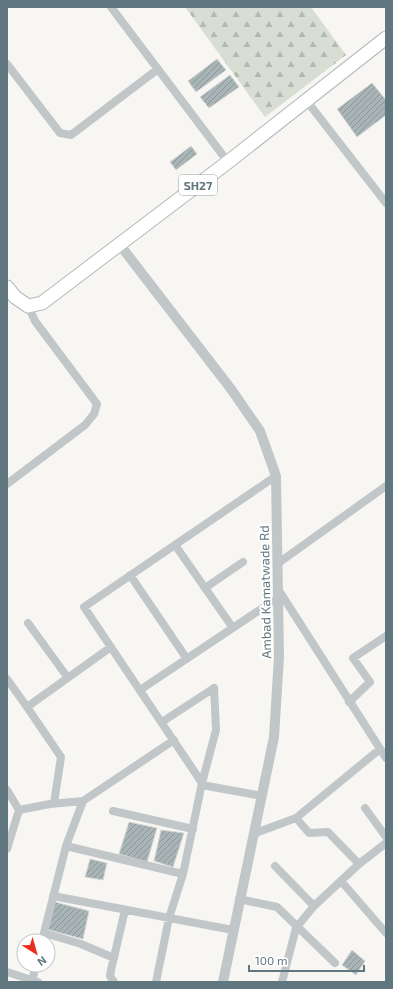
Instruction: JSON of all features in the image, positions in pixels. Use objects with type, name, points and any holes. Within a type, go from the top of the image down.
[{"type":"main road","name":"SH27","points":[[28,306],[42,303],[120,245],[386,38]]},
{"type":"main road","points":[[7,287],[15,297],[28,306]]},
{"type":"street","points":[[111,7],[228,162]]},
{"type":"street","points":[[7,64],[60,133],[71,135],[158,69]]},
{"type":"street","points":[[306,100],[386,203]]},
{"type":"street","name":"Ambad Kamatwade Rd","points":[[120,245],[231,389],[260,431],[276,476],[279,657],[274,737],[223,982]]},
{"type":"street","points":[[7,484],[85,425],[94,414],[97,404],[35,321],[28,306]]},
{"type":"street","points":[[262,796],[202,784],[84,607],[276,476]]},
{"type":"street","points":[[277,564],[386,486]]},
{"type":"street","points":[[175,545],[233,628]]},
{"type":"street","points":[[204,588],[243,562]]},
{"type":"street","points":[[130,575],[187,659]]},
{"type":"street","points":[[140,690],[233,628],[279,593],[386,758]]},
{"type":"street","points":[[28,623],[68,678]]},
{"type":"street","points":[[349,702],[370,682],[353,658],[386,636]]},
{"type":"street","points":[[27,707],[111,647]]},
{"type":"street","points":[[7,679],[61,757],[54,803]]},
{"type":"street","points":[[156,982],[169,918],[183,874],[202,784],[216,730],[214,688],[162,722]]},
{"type":"street","points":[[20,810],[54,803],[83,801],[174,740]]},
{"type":"street","points":[[253,834],[296,818],[380,749]]},
{"type":"street","points":[[7,790],[20,810]]},
{"type":"street","points":[[44,933],[66,846],[83,801]]},
{"type":"street","points":[[364,808],[386,837]]},
{"type":"street","points":[[7,850],[20,810]]},
{"type":"street","points":[[113,811],[193,829]]},
{"type":"street","points":[[296,818],[309,833],[328,832],[359,864]]},
{"type":"street","points":[[282,982],[296,928],[314,906],[359,864],[386,844]]},
{"type":"street","points":[[66,846],[183,874]]},
{"type":"street","points":[[275,866],[314,906]]},
{"type":"street","points":[[341,881],[386,933]]},
{"type":"street","points":[[53,896],[234,930]]},
{"type":"street","points":[[240,899],[277,907],[296,928],[335,962]]},
{"type":"street","points":[[114,982],[110,976],[125,910]]},
{"type":"street","points":[[56,939],[81,944],[114,958]]},
{"type":"street","points":[[7,972],[34,981]]},
{"type":"green space","points":[[185,7],[311,7],[346,55],[265,117]]},
{"type":"building","points":[[217,59],[226,70],[196,92],[188,81]]},
{"type":"building","points":[[230,75],[239,87],[209,108],[200,97]]},
{"type":"building","points":[[372,83],[386,100],[386,115],[357,137],[337,109]]},
{"type":"building","points":[[191,146],[197,154],[176,170],[170,162]]},
{"type":"building","points":[[129,822],[157,828],[147,862],[119,854]]},
{"type":"building","points":[[161,830],[184,833],[173,867],[154,861]]},
{"type":"building","points":[[90,859],[107,863],[103,880],[85,877]]},
{"type":"building","points":[[55,902],[89,911],[83,939],[46,929]]},
{"type":"building","points":[[352,950],[365,961],[356,975],[342,965]]}]
